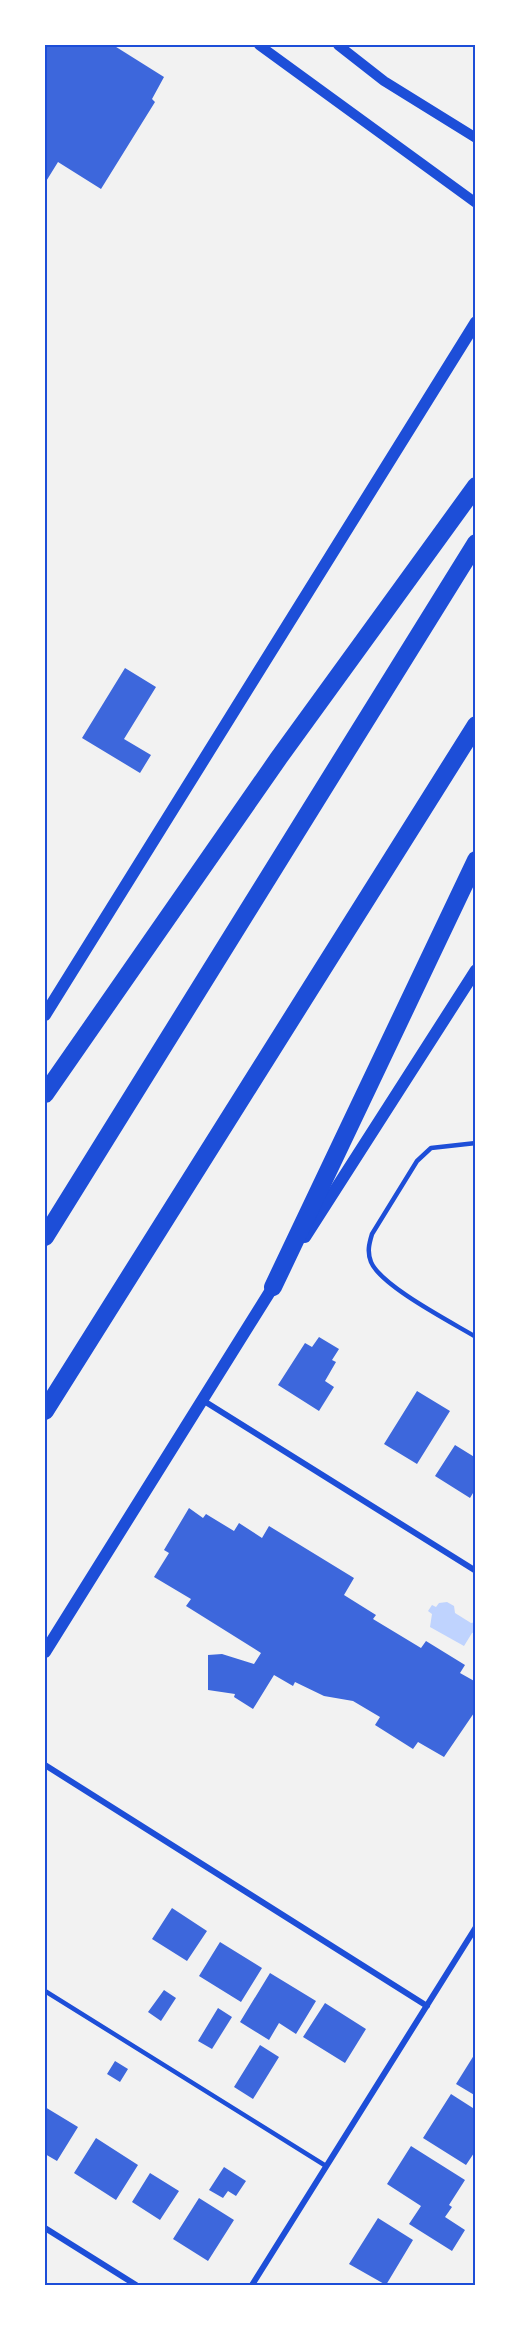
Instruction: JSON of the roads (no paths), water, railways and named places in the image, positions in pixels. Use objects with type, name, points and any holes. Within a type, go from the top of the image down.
[{"type":"highway","points":[[45,1094],[278,759],[476,486]]},
{"type":"highway","points":[[45,1237],[476,543]]},
{"type":"highway","points":[[45,1411],[476,725]]},
{"type":"highway","points":[[273,1287],[476,860]]},
{"type":"main road","points":[[45,1015],[476,322]]},
{"type":"main road","points":[[45,1652],[204,1401],[273,1287],[476,970]]},
{"type":"street","points":[[259,45],[476,203]]},
{"type":"street","points":[[338,45],[384,81],[476,138]]},
{"type":"street","points":[[204,1401],[476,1571]]},
{"type":"street","points":[[45,1765],[427,2006]]},
{"type":"street","points":[[252,2285],[476,1927]]},
{"type":"street","points":[[45,2228],[136,2285]]},
{"type":"lane","points":[[476,1143],[431,1148],[412,1170],[372,1234],[368,1247],[370,1260],[382,1279],[476,1337]]},
{"type":"lane","points":[[45,1991],[326,2166]]},
{"type":"water","points":[[447,1602],[454,1606],[455,1613],[471,1623],[476,1622],[476,1632],[472,1633],[464,1646],[430,1627],[432,1614],[428,1611],[432,1605],[436,1607],[439,1603]]}]
